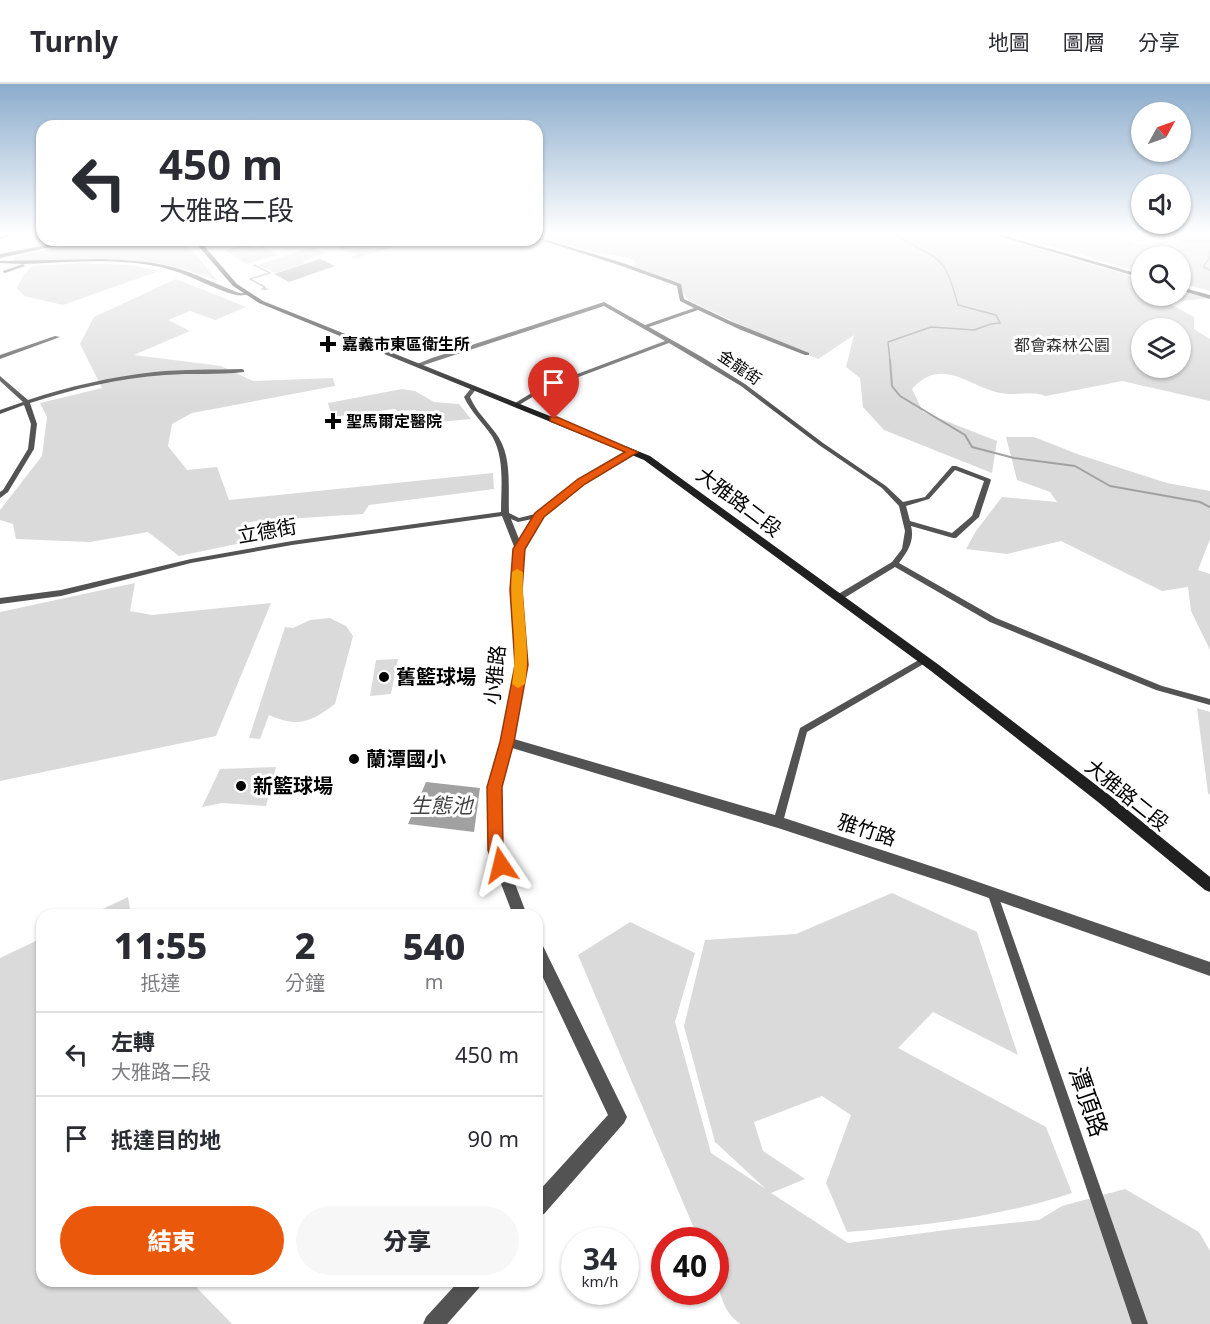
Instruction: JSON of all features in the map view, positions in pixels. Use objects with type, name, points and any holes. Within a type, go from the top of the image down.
[{"type":"main road","name":"大雅路二段","points":[[247,294],[280,310],[517,404],[659,465],[924,660],[1103,798],[1210,886]]},
{"type":"street","points":[[235,293],[247,294]]},
{"type":"street","points":[[681,293],[682,300],[729,324],[807,354]]},
{"type":"street","name":"金龍街","points":[[419,365],[604,304],[743,385],[821,444],[884,487],[902,505],[908,523],[906,549],[895,564]]},
{"type":"street","points":[[645,327],[698,309]]},
{"type":"street","points":[[0,357],[57,337]]},
{"type":"street","points":[[517,404],[542,389],[670,341]]},
{"type":"street","points":[[0,412],[26,401],[84,386],[154,374],[242,371]]},
{"type":"street","points":[[0,378],[26,401],[34,424],[31,449],[0,496]]},
{"type":"street","points":[[0,389],[9,385]]},
{"type":"street","points":[[474,388],[467,397],[470,407],[486,424],[500,445],[504,470],[505,514],[519,549]]},
{"type":"street","name":"小雅路","points":[[518,909],[495,850],[495,787],[507,742],[522,665],[516,590],[519,549],[539,515],[582,482],[633,452]]},
{"type":"street","points":[[902,505],[927,498],[954,467],[988,480],[975,517],[952,536],[908,523]]},
{"type":"street","name":"立德街","points":[[0,601],[61,593],[191,561],[292,543],[505,514],[518,520],[539,515]]},
{"type":"street","points":[[838,598],[895,564],[993,620],[1159,688],[1210,702]]},
{"type":"street","points":[[778,822],[803,730],[924,660]]},
{"type":"street","name":"雅竹路","points":[[507,742],[778,822],[952,879],[1210,969]]},
{"type":"street","name":"潭頂路","points":[[993,895],[1140,1324]]},
{"type":"street","points":[[543,961],[618,1117],[543,1200]]},
{"type":"street","points":[[433,1324],[467,1287]]},
{"type":"green space","points":[[21,293],[97,293],[63,305],[24,296]]},
{"type":"green space","points":[[146,293],[211,293],[246,307],[215,320],[190,311],[168,320],[190,331],[134,355],[221,366],[253,381],[333,378],[335,386],[192,413],[172,424],[168,446],[187,470],[217,467],[229,500],[493,473],[494,489],[369,505],[363,514],[241,524],[246,542],[179,556],[148,532],[90,542],[16,539],[13,524],[0,520],[0,510],[42,456],[47,417],[40,403],[102,388],[80,344],[94,317]]},
{"type":"green space","name":"都會森林公園","points":[[684,293],[1131,293],[1131,306],[1174,306],[1194,317],[1194,329],[1210,339],[1210,401],[1122,381],[1046,396],[1035,393],[1000,393],[944,374],[923,379],[912,389],[923,412],[997,441],[992,473],[884,430],[863,407],[860,378],[846,367],[854,335],[818,359],[688,300]]},
{"type":"green space","points":[[1191,293],[1191,293],[1210,298],[1191,300]]},
{"type":"green space","points":[[402,389],[415,391],[434,402],[459,404],[471,419],[418,424],[416,410],[397,411],[395,409],[332,417],[328,403]]},
{"type":"green space","points":[[1006,437],[1034,437],[1080,455],[1167,483],[1210,491],[1210,539],[1198,570],[1210,574],[1210,650],[1191,611],[1188,587],[1162,591],[1061,541],[1007,554],[966,549],[976,531],[1002,497],[1057,502],[1050,492],[1017,480]]},
{"type":"green space","points":[[135,583],[130,611],[152,615],[271,603],[216,736],[0,781],[0,612]]},
{"type":"green space","points":[[330,618],[346,626],[353,636],[335,704],[319,715],[304,721],[288,721],[269,715],[260,739],[249,738],[285,627],[293,628],[310,620]]},
{"type":"green space","name":"舊籃球場","points":[[398,659],[391,694],[370,696],[376,660]]},
{"type":"green space","points":[[1197,708],[1210,712],[1210,795],[1208,793]]},
{"type":"green space","name":"新籃球場","points":[[276,767],[266,806],[222,803],[202,807],[220,769]]},
{"type":"green space","points":[[892,893],[977,932],[1018,1055],[933,1012],[898,1048],[1046,1127],[1072,1193],[1017,1208],[961,1219],[847,1232],[826,1183],[851,1115],[822,1096],[754,1122],[763,1151],[805,1179],[771,1193],[848,1243],[1039,1220],[1062,1206],[1125,1189],[1199,1232],[1210,1251],[1210,1324],[741,1324],[732,1317],[725,1305],[729,1305],[729,1227],[693,1227],[578,955],[630,922],[695,953],[675,1022],[711,1153],[766,1189],[715,1142],[684,1026],[705,940],[796,934]]},
{"type":"green space","points":[[128,897],[130,909],[103,909]]},
{"type":"green space","points":[[36,941],[36,1287],[197,1287],[232,1324],[0,1324],[0,958]]},
{"type":"water","name":"生態池","points":[[426,782],[480,788],[474,832],[408,824]]},
{"type":"waterway","points":[[890,361],[888,342],[931,327],[974,330],[1000,323],[996,315],[958,305],[954,293]]},
{"type":"waterway","points":[[890,360],[892,386],[900,396],[965,435],[972,447],[1014,458],[1075,466],[1110,486],[1200,502],[1210,507]]},
{"type":"slow traffic","points":[[517,572],[516,590],[522,665],[518,684]]},
{"type":"place","name":"嘉義市東區衛生所","points":[[328,344]]},
{"type":"place","name":"聖馬爾定醫院","points":[[333,421]]},
{"type":"place","name":"舊籃球場","points":[[384,677]]},
{"type":"place","name":"蘭潭國小","points":[[354,759]]},
{"type":"place","name":"新籃球場","points":[[241,786]]},
{"type":"route","points":[[501,865],[495,850],[495,787],[507,742],[522,665],[516,590],[519,549],[539,515],[582,482],[633,452],[554,419]]}]
